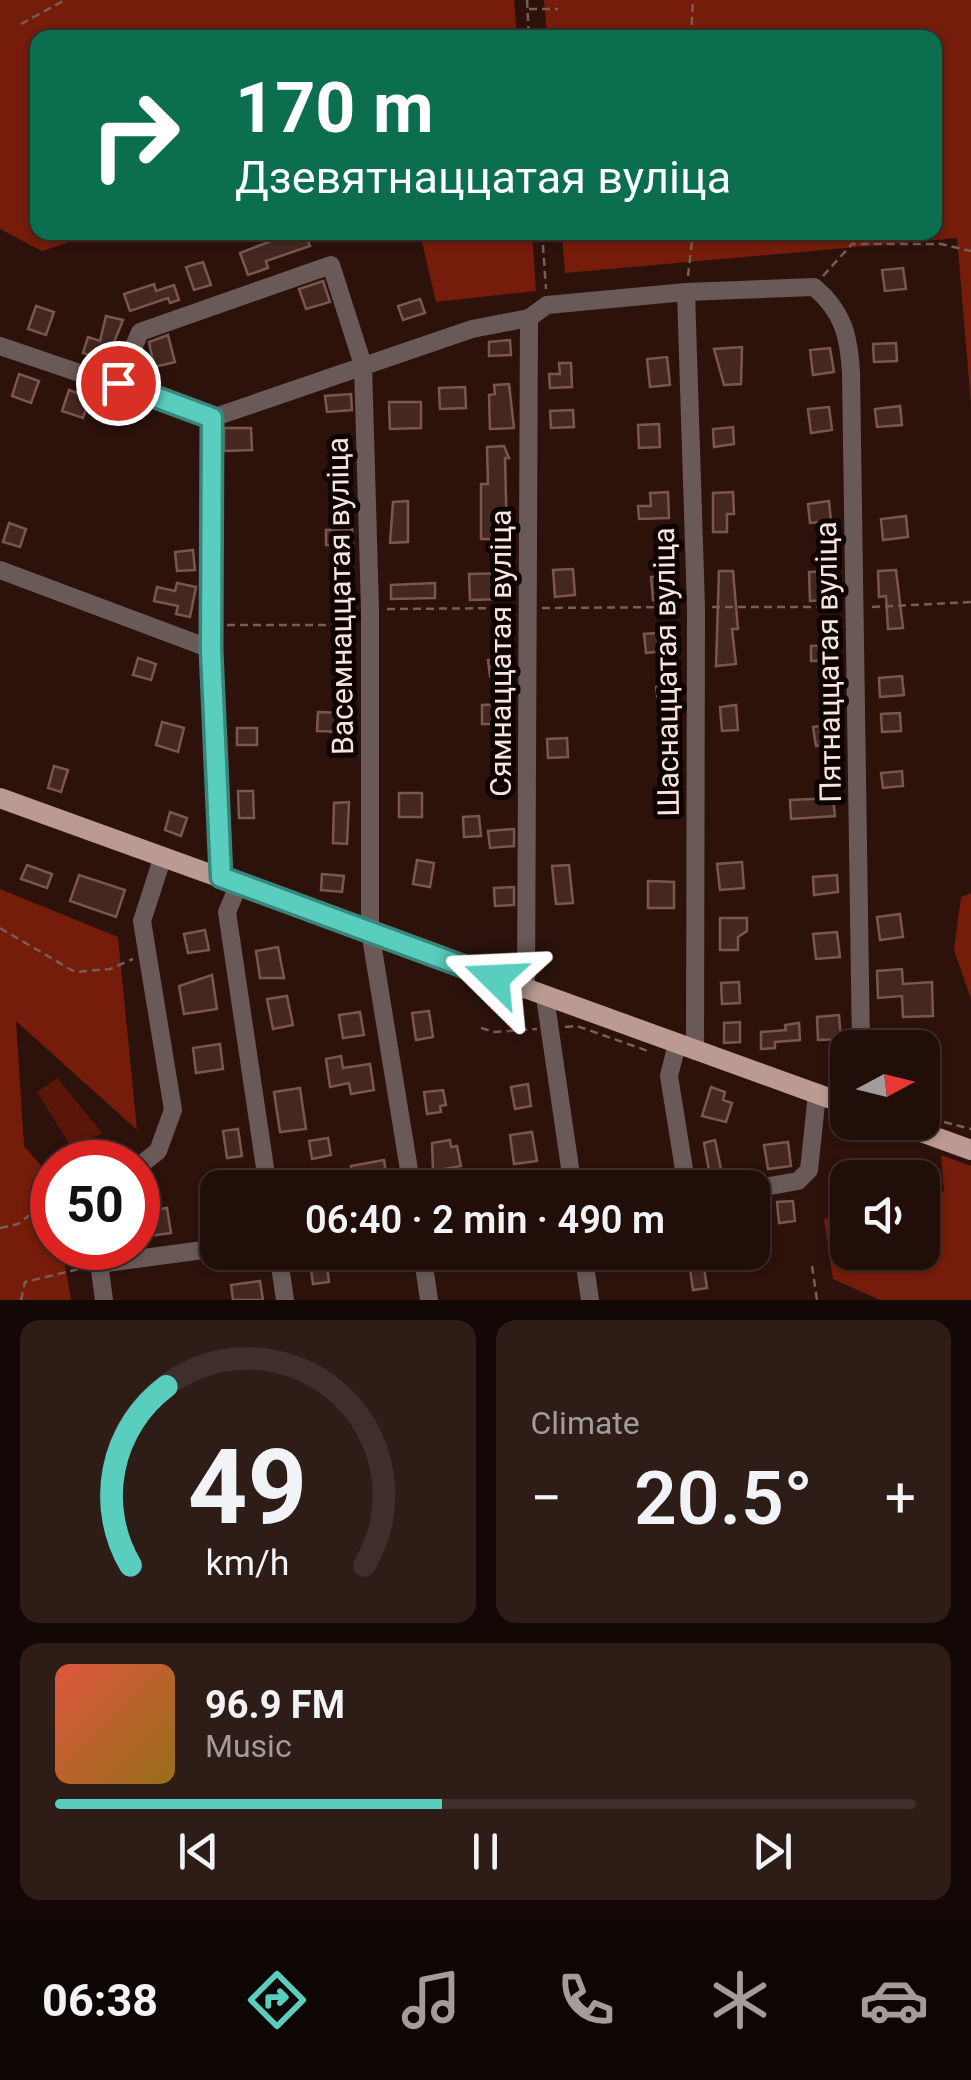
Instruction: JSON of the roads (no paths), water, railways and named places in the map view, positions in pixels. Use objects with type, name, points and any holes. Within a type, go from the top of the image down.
[{"type":"main road","points":[[0,798],[830,1099]]},
{"type":"main road","points":[[940,1139],[971,1150]]},
{"type":"street","name":"Васемнаццатая вуліца","points":[[118,383],[140,332],[331,264],[363,364],[370,617],[370,931],[409,1170]]},
{"type":"street","name":"Пятнаццатая вуліца","points":[[686,292],[814,288],[835,305],[850,349],[861,1030]]},
{"type":"street","points":[[0,346],[212,418],[472,329],[529,318],[547,305],[686,292]]},
{"type":"street","name":"Шаснаццатая вуліца","points":[[685,1170],[669,1076],[686,1047],[696,607],[686,292]]},
{"type":"street","name":"Сямнаццатая вуліца","points":[[529,318],[528,608],[536,993],[570,1170]]},
{"type":"street","points":[[212,418],[211,650],[230,880],[227,912],[265,1170]]},
{"type":"street","points":[[0,570],[211,650]]},
{"type":"street","points":[[160,1145],[173,1110],[142,921],[163,856]]},
{"type":"street","points":[[770,1185],[798,1181],[809,1170],[817,1094]]},
{"type":"street","points":[[160,1252],[200,1249]]},
{"type":"street","points":[[100,1270],[104,1300]]},
{"type":"street","points":[[281,1270],[285,1300]]},
{"type":"street","points":[[425,1270],[429,1300]]},
{"type":"street","points":[[585,1270],[590,1300]]}]
